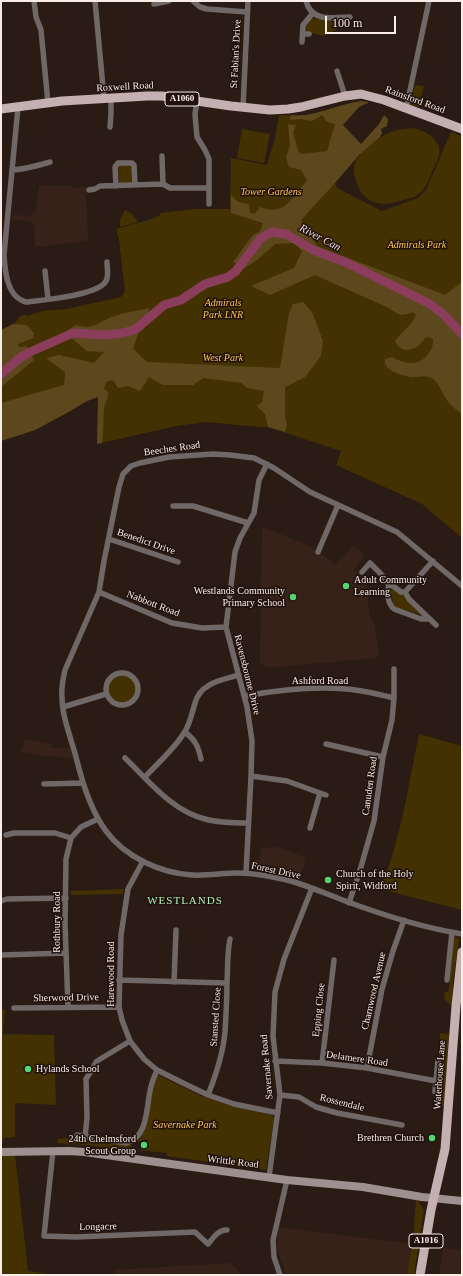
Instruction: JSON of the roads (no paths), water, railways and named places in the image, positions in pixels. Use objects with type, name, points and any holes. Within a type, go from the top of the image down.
[{"type":"main road","name":"Roxwell Road","points":[[1,109],[107,98],[162,96],[243,108],[270,110],[288,109],[360,94]]},
{"type":"main road","name":"Rainsford Road","points":[[360,94],[384,100],[462,129]]},
{"type":"main road","name":"Waterhouse Lane","points":[[433,1198],[445,1149],[462,952]]},
{"type":"main road","name":"A1016","points":[[420,1275],[433,1198]]},
{"type":"street","points":[[34,1],[36,18],[41,30],[48,103]]},
{"type":"street","points":[[95,1],[107,98],[111,114],[110,127]]},
{"type":"street","points":[[154,4],[170,1]]},
{"type":"street","points":[[193,1],[200,7],[207,9],[248,12]]},
{"type":"street","name":"St Fabian's Drive","points":[[243,108],[248,1]]},
{"type":"street","points":[[306,1],[309,9],[322,18],[350,17]]},
{"type":"street","points":[[406,109],[429,1]]},
{"type":"street","points":[[302,42],[303,25],[313,13]]},
{"type":"street","points":[[303,34],[309,34]]},
{"type":"street","points":[[337,75],[345,96]]},
{"type":"street","points":[[197,102],[197,138],[209,159],[209,204]]},
{"type":"street","points":[[18,107],[4,255],[5,268],[10,290],[21,301],[26,302],[70,296],[102,286],[107,280],[107,262]]},
{"type":"street","points":[[162,156],[163,184]]},
{"type":"street","points":[[12,170],[50,162]]},
{"type":"street","points":[[116,186],[115,167],[118,163],[132,163],[134,165],[136,186]]},
{"type":"street","points":[[89,190],[100,186],[163,184],[170,188],[209,188]]},
{"type":"street","points":[[45,271],[48,299]]},
{"type":"street","name":"Beeches Road","points":[[83,783],[63,707],[62,688],[65,670],[99,592],[119,487],[124,474],[131,466],[169,457],[213,454],[230,454],[254,458],[267,464],[303,488],[397,532],[462,586]]},
{"type":"street","name":"Ravensbourne Drive","points":[[246,873],[252,741],[245,696],[226,627],[235,552],[240,538],[254,513],[259,480],[267,464]]},
{"type":"street","points":[[318,552],[338,505]]},
{"type":"street","points":[[174,506],[193,506],[248,523]]},
{"type":"street","name":"Benedict Drive","points":[[109,539],[178,562]]},
{"type":"street","points":[[405,592],[433,561]]},
{"type":"street","points":[[362,572],[370,563],[389,584],[401,592],[405,592],[409,599],[436,625]]},
{"type":"street","points":[[389,584],[389,602],[391,607],[421,619],[429,619]]},
{"type":"street","name":"Nabbott Road","points":[[99,592],[172,624],[202,628],[226,627]]},
{"type":"street","name":"Canuden Road","points":[[349,903],[374,821],[382,757],[392,720],[394,669]]},
{"type":"street","points":[[118,673],[129,674],[137,682],[138,693],[132,702],[128,704],[122,706],[112,703],[106,694],[106,683],[109,678],[118,673]]},
{"type":"street","points":[[145,777],[185,732],[196,699],[201,692],[212,684],[239,675]]},
{"type":"street","name":"Ashford Road","points":[[245,696],[274,691],[320,688],[357,690],[394,698]]},
{"type":"street","points":[[63,707],[106,694]]},
{"type":"street","points":[[185,732],[193,738],[198,746],[201,759]]},
{"type":"street","points":[[326,744],[382,757]]},
{"type":"street","points":[[193,752],[198,746]]},
{"type":"street","points":[[125,758],[171,802],[187,813],[215,821],[248,823]]},
{"type":"street","points":[[251,776],[287,781],[326,796]]},
{"type":"street","points":[[44,784],[83,783]]},
{"type":"street","name":"Forest Drive","points":[[83,783],[98,819],[107,832],[120,846],[142,861],[163,870],[183,874],[200,875],[246,873],[284,880],[312,888],[349,903],[404,920],[462,934]]},
{"type":"street","points":[[310,828],[320,793]]},
{"type":"street","points":[[6,835],[14,833],[55,834],[71,838],[82,827],[98,819]]},
{"type":"street","name":"Rothbury Road","points":[[68,1007],[66,953],[66,859],[71,838]]},
{"type":"street","name":"Harewood Road","points":[[142,861],[131,882],[127,894],[121,935],[119,1007],[130,1041],[144,1059],[156,1070],[208,1095],[246,1107],[278,1113]]},
{"type":"street","name":"Savernake Road","points":[[269,1177],[280,1092],[273,1036],[275,992],[284,958],[312,888]]},
{"type":"street","points":[[1,901],[7,899],[66,898]]},
{"type":"street","name":"Charnwood Avenue","points":[[367,1068],[382,989],[404,920]]},
{"type":"street","points":[[174,982],[176,930]]},
{"type":"street","points":[[447,980],[452,932]]},
{"type":"street","name":"Stansted Close","points":[[208,1095],[220,1061],[225,1033],[228,952],[230,939]]},
{"type":"street","points":[[2,955],[66,953]]},
{"type":"street","name":"Epping Close","points":[[322,1063],[334,960]]},
{"type":"street","points":[[119,980],[227,983]]},
{"type":"street","name":"Sherwood Drive","points":[[14,1008],[119,1007]]},
{"type":"street","points":[[85,1137],[87,1118],[86,1079],[97,1061],[130,1041]]},
{"type":"street","points":[[435,1092],[438,1060]]},
{"type":"street","name":"Delamere Road","points":[[276,1061],[322,1063],[367,1068],[436,1081]]},
{"type":"street","points":[[77,1135],[126,1143],[133,1141],[140,1134],[145,1120],[150,1091],[156,1070]]},
{"type":"street","name":"Rossendale","points":[[280,1092],[299,1097],[316,1107],[337,1113],[402,1125]]},
{"type":"street","name":"Longacre","points":[[53,1151],[44,1236],[76,1237],[195,1232],[208,1244],[222,1229],[227,1230]]},
{"type":"street","name":"Writtle Road","points":[[1,1152],[84,1152],[287,1180],[363,1187],[462,1201]]},
{"type":"street","points":[[280,1275],[274,1256],[273,1240],[287,1180]]},
{"type":"waterway","name":"River Can","points":[[1,374],[21,357],[73,333],[106,335],[123,333],[136,329],[164,305],[181,300],[205,284],[228,277],[236,271],[260,239],[272,232],[286,234],[313,250],[347,263],[430,304],[443,314],[462,334]]},
{"type":"place","name":"Adult Community Learning","points":[[346,586]]},
{"type":"place","name":"Westlands Community Primary School","points":[[293,597]]},
{"type":"place","name":"Church of the Holy Spirit, Widford","points":[[328,880]]},
{"type":"place","name":"Hylands School","points":[[28,1069]]},
{"type":"place","name":"Brethren Church","points":[[432,1138]]},
{"type":"place","name":"24th Chelmsford Scout Group","points":[[144,1145]]},
{"type":"district","name":"WESTLANDS","points":[[185,901]]},
{"type":"park label","name":"Tower Gardens","points":[[271,192]]},
{"type":"park label","name":"Admirals Park","points":[[417,245]]},
{"type":"park label","name":"Admirals Park LNR","points":[[223,308]]},
{"type":"park label","name":"West Park","points":[[223,358]]},
{"type":"park label","name":"Savernake Park","points":[[185,1125]]}]
